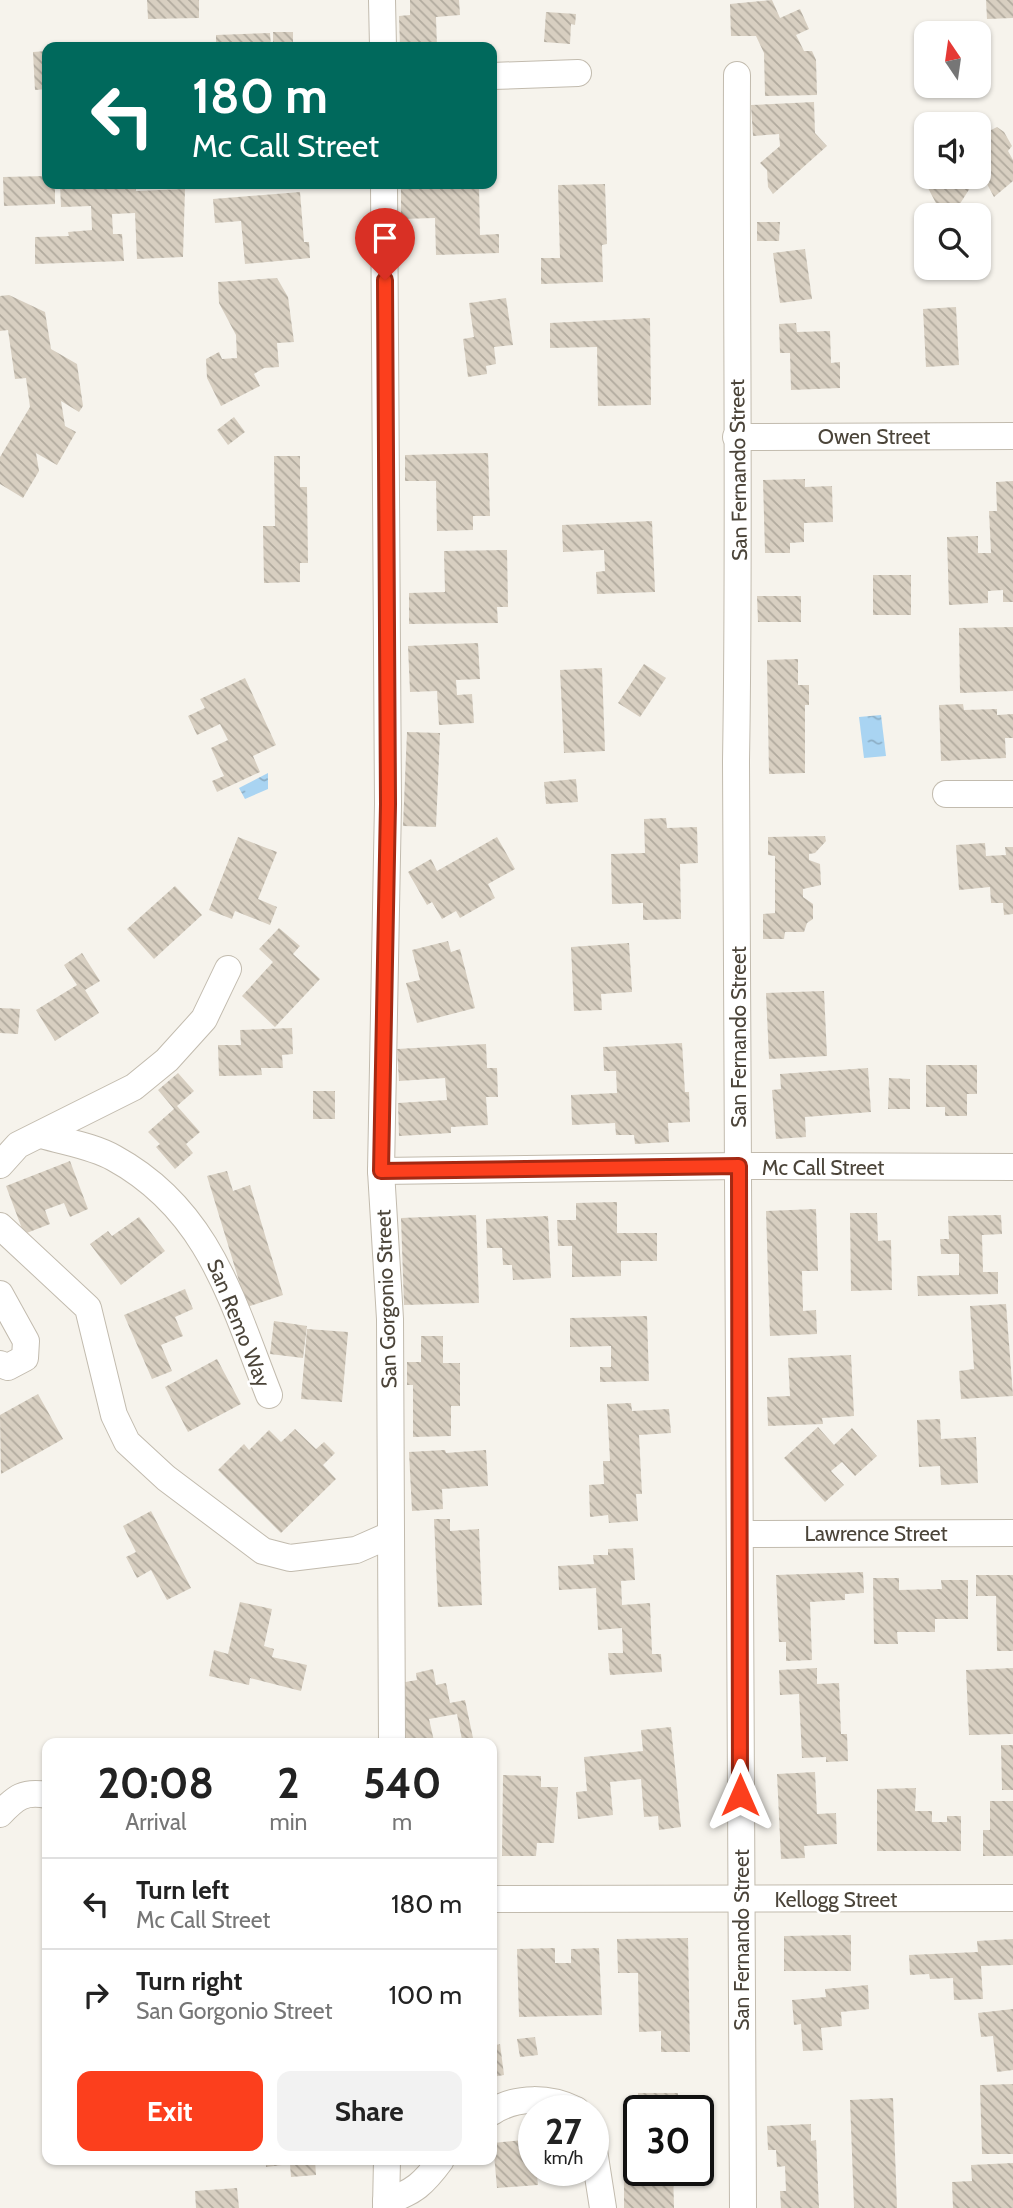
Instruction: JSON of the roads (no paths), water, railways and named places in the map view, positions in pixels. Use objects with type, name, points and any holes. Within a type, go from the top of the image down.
[{"type":"street","points":[[383,0],[383,42]]},
{"type":"street","points":[[497,76],[578,73]]},
{"type":"street","name":"San Fernando Street","points":[[737,75],[736,437],[739,573],[736,761],[743,2208]]},
{"type":"street","name":"San Gorgonio Street","points":[[384,189],[388,804],[381,1171],[390,1319],[392,1738]]},
{"type":"street","name":"Owen Street","points":[[736,437],[1013,436]]},
{"type":"street","points":[[946,794],[1013,794]]},
{"type":"street","points":[[0,1165],[18,1145],[134,1087],[167,1060],[204,1019],[228,969]]},
{"type":"street","name":"San Remo Way","points":[[42,1135],[112,1156],[156,1185],[189,1220],[217,1263],[269,1395]]},
{"type":"street","name":"Mc Call Street","points":[[381,1171],[739,1166],[1013,1167]]},
{"type":"street","points":[[0,1226],[88,1308],[114,1415],[127,1442],[166,1478],[263,1551],[290,1558],[356,1550],[390,1535]]},
{"type":"street","points":[[0,1254],[60,1280]]},
{"type":"street","points":[[0,1294],[26,1341],[25,1358],[8,1367],[0,1364]]},
{"type":"street","name":"Lawrence Street","points":[[740,1534],[1013,1532]]},
{"type":"street","points":[[0,1814],[16,1797],[30,1792],[42,1795]]},
{"type":"street","name":"Kellogg Street","points":[[497,1899],[1013,1898]]},
{"type":"street","points":[[497,2110],[518,2102]]},
{"type":"street","points":[[387,2165],[386,2204],[409,2195],[429,2177],[437,2165]]},
{"type":"street","points":[[600,2186],[603,2208]]},
{"type":"water","points":[[881,715],[886,756],[864,758],[859,717]]},
{"type":"water","points":[[268,773],[268,789],[245,799],[239,788]]}]
